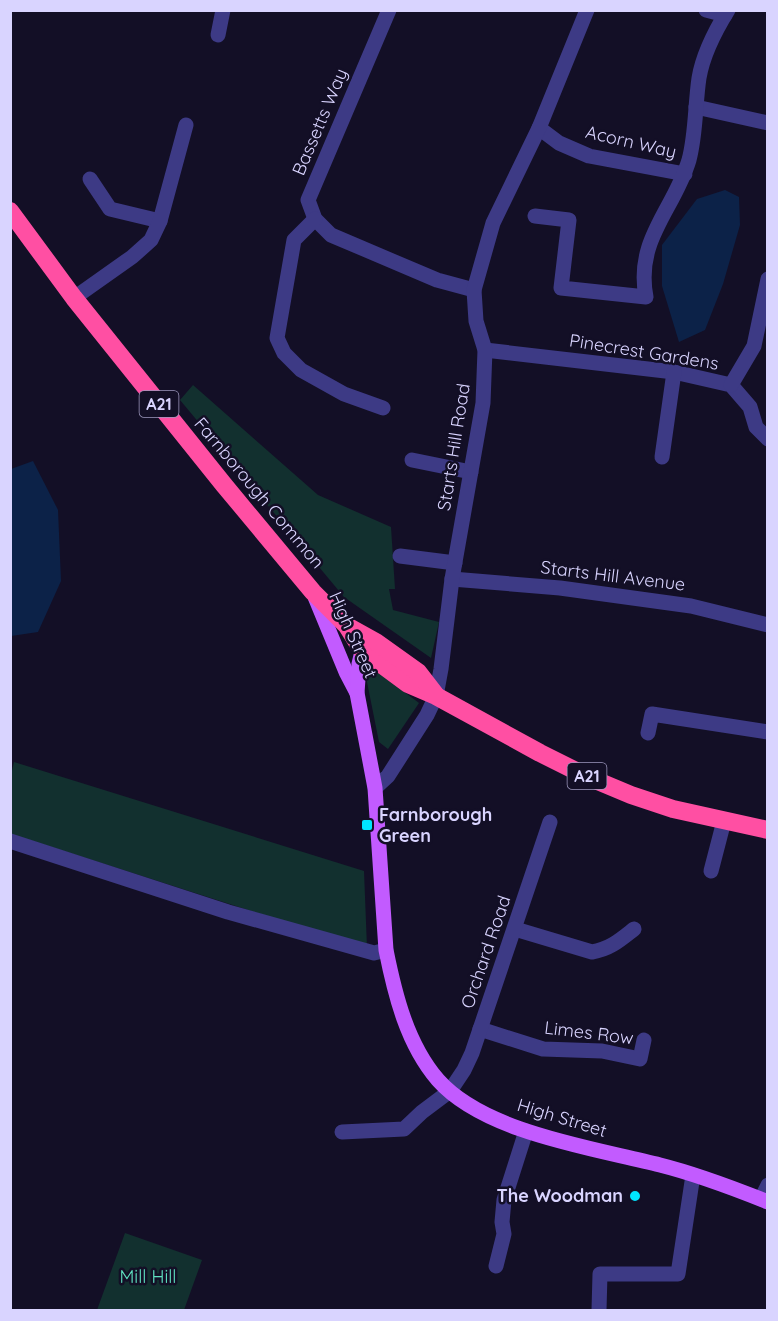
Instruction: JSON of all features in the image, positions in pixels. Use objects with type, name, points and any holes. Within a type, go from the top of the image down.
[{"type":"highway","name":"Farnborough Common","points":[[10,211],[74,298],[313,592],[408,684],[436,696]]},
{"type":"highway","name":"A21","points":[[436,696],[540,753],[612,787],[673,809],[768,830]]},
{"type":"main road","name":"High Street","points":[[313,592],[357,693]]},
{"type":"main road","name":"High Street","points":[[356,636],[359,664],[357,693],[375,788],[386,951],[397,998],[417,1049],[431,1071],[450,1091],[468,1104],[526,1131],[765,1196]]},
{"type":"street","points":[[218,35],[223,10]]},
{"type":"street","name":"Bassetts Way","points":[[315,219],[308,200],[389,10]]},
{"type":"street","name":"Starts Hill Road","points":[[436,696],[452,579],[483,402],[484,350],[476,321],[474,290],[493,223],[539,128],[587,10]]},
{"type":"street","points":[[535,216],[569,220],[561,288],[646,297],[643,280],[649,244],[685,174],[691,154],[699,76],[710,43],[726,13],[706,10]]},
{"type":"street","points":[[696,107],[768,123]]},
{"type":"street","points":[[74,298],[132,257],[151,240],[160,221],[186,125]]},
{"type":"street","name":"Acorn Way","points":[[539,128],[559,143],[589,156],[685,174]]},
{"type":"street","points":[[90,179],[110,209],[160,221]]},
{"type":"street","points":[[383,408],[344,394],[301,370],[284,353],[277,338],[294,240],[315,219],[331,236],[437,280],[474,290]]},
{"type":"street","points":[[731,385],[753,346],[768,279]]},
{"type":"street","name":"Pinecrest Gardens","points":[[484,350],[674,372],[731,385],[750,407],[756,427],[768,439]]},
{"type":"street","points":[[662,457],[674,372]]},
{"type":"street","points":[[412,460],[471,472]]},
{"type":"street","points":[[400,556],[455,563]]},
{"type":"street","name":"Starts Hill Avenue","points":[[452,579],[560,588],[691,606],[768,625]]},
{"type":"street","points":[[375,788],[388,776],[427,715],[436,696]]},
{"type":"street","points":[[648,733],[652,714],[768,732]]},
{"type":"street","points":[[711,871],[724,821]]},
{"type":"street","name":"Orchard Road","points":[[450,1091],[464,1070],[480,1029],[550,822]]},
{"type":"street","points":[[10,841],[228,912],[374,953],[386,951]]},
{"type":"street","points":[[515,930],[592,952],[605,950],[615,945],[634,929]]},
{"type":"street","name":"Limes Row","points":[[480,1029],[543,1049],[602,1051],[640,1059],[644,1040]]},
{"type":"street","points":[[342,1132],[404,1129],[450,1091]]},
{"type":"street","points":[[496,1266],[504,1234],[502,1222],[504,1200],[526,1131]]},
{"type":"street","points":[[599,1311],[600,1274],[678,1274],[693,1175]]},
{"type":"green space","points":[[193,385],[318,495],[391,527],[395,589],[389,589],[393,610],[439,622],[431,658],[344,597],[180,400]]},
{"type":"green space","points":[[372,668],[419,703],[388,749],[379,742],[365,672]]},
{"type":"green space","points":[[14,762],[364,871],[367,948],[11,834],[10,779]]},
{"type":"green space","name":"Mill Hill","points":[[125,1233],[202,1260],[184,1310],[97,1310]]},
{"type":"water","points":[[725,190],[739,197],[740,225],[723,284],[705,330],[679,342],[662,286],[662,245],[697,199]]},
{"type":"water","points":[[33,461],[58,510],[61,581],[38,632],[11,636],[11,469]]},
{"type":"place","name":"Farnborough Green","points":[[367,825]]},
{"type":"place","name":"The Woodman","points":[[635,1196]]}]
